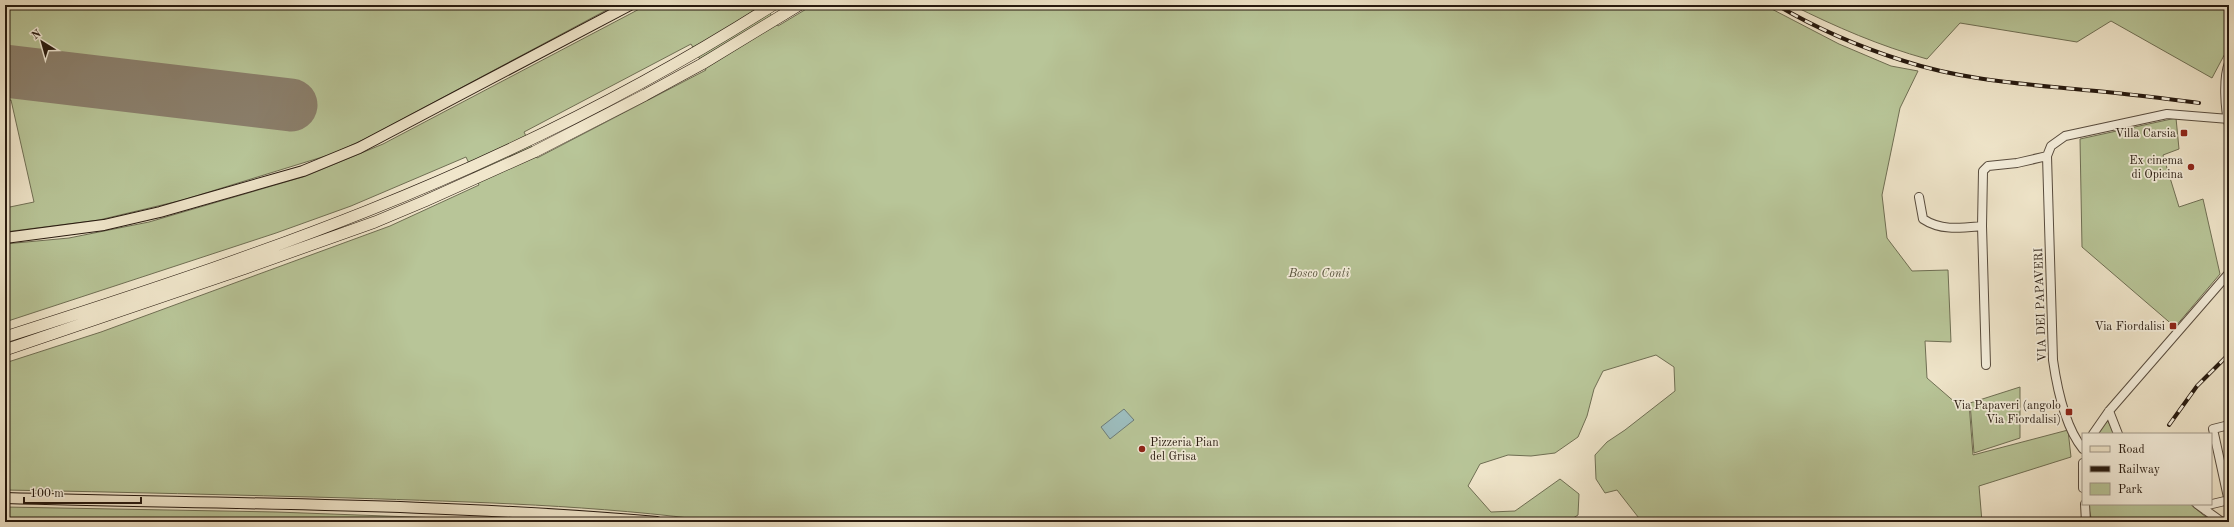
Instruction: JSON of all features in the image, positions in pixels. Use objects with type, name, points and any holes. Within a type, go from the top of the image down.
[{"type":"highway","points":[[5,350],[135,307],[375,222],[476,179],[534,152],[702,64],[799,5]]},
{"type":"highway","points":[[5,337],[122,299],[366,211],[471,166],[640,83],[770,7]]},
{"type":"main road","points":[[5,238],[104,225],[153,214],[302,171],[359,148],[630,5]]},
{"type":"main road","points":[[5,498],[451,509],[590,516],[657,522]]},
{"type":"street","points":[[1986,365],[1982,226],[1983,171],[1988,166],[2017,164],[2047,156],[2051,146],[2065,136],[2167,114],[2228,121],[2228,66]]},
{"type":"street","name":"VIA DEI PAPAVERI","points":[[2047,156],[2052,348],[2057,390],[2073,432],[2082,447]]},
{"type":"street","points":[[1919,197],[1924,219],[1932,225],[1953,228],[1982,226]]},
{"type":"street","points":[[2094,433],[2109,411],[2229,273]]},
{"type":"street","points":[[2109,411],[2118,433]]},
{"type":"street","points":[[2212,504],[2229,501],[2213,429],[2229,425]]},
{"type":"street","points":[[2085,505],[2086,522]]},
{"type":"street","points":[[2198,505],[2222,522]]},
{"type":"street","points":[[2205,510],[2208,505]]},
{"type":"green space","points":[[5,5],[616,5],[367,138],[332,154],[183,200],[99,220],[5,232],[5,208],[34,202],[11,100],[5,101]]},
{"type":"green space","name":"Bosco Conti","points":[[647,5],[765,5],[778,26],[813,5],[1297,5],[1312,8],[1314,5],[1764,5],[1839,44],[1891,66],[1918,71],[1900,108],[1882,195],[1887,238],[1912,271],[1948,270],[1951,342],[1925,341],[1927,378],[1957,404],[1969,403],[1973,455],[2068,430],[2071,457],[1979,486],[1982,522],[1642,522],[1617,490],[1605,493],[1596,479],[1595,455],[1607,442],[1675,391],[1674,367],[1656,355],[1603,371],[1594,389],[1587,416],[1578,437],[1555,453],[1531,456],[1508,455],[1480,464],[1468,486],[1491,512],[1515,511],[1560,479],[1579,494],[1578,515],[1567,522],[720,522],[674,516],[535,505],[350,498],[5,490],[5,363],[101,332],[390,226],[479,185],[466,157],[351,206],[276,233],[5,322],[5,244],[69,238],[149,222],[306,176],[383,144]],"holes":[[[691,44],[706,70],[537,158],[524,132]]]},
{"type":"green space","points":[[1792,5],[2229,5],[2229,46],[2212,78],[2111,21],[2077,42],[1960,23],[1927,59],[1858,35]]},
{"type":"green space","points":[[2176,118],[2179,149],[2163,155],[2179,207],[2203,199],[2220,274],[2175,327],[2082,247],[2080,139]]},
{"type":"green space","points":[[2020,387],[2020,438],[1974,453],[1970,403]]},
{"type":"green space","points":[[2108,421],[2114,433],[2097,433]]},
{"type":"green space","points":[[2088,505],[2191,505],[2212,522],[2092,522]]},
{"type":"green space","points":[[5,507],[276,512],[549,522],[5,522]]},
{"type":"water","points":[[1124,409],[1134,420],[1110,439],[1101,427]]},
{"type":"runway","points":[[5,71],[291,105]]},
{"type":"railway","points":[[1777,5],[1823,30],[1871,50],[1948,73],[2016,83],[2199,103]]},
{"type":"railway","points":[[2169,425],[2197,386],[2229,354]]},
{"type":"place","name":"Villa Carsia","points":[[2184,133]]},
{"type":"place","name":"Ex cinema di Opicina","points":[[2191,167]]},
{"type":"place","name":"Via Fiordalisi","points":[[2173,326]]},
{"type":"place","name":"Via Papaveri (angolo Via Fiordalisi)","points":[[2069,412]]},
{"type":"place","name":"Pizzeria Pian del Grisa","points":[[1142,449]]}]
